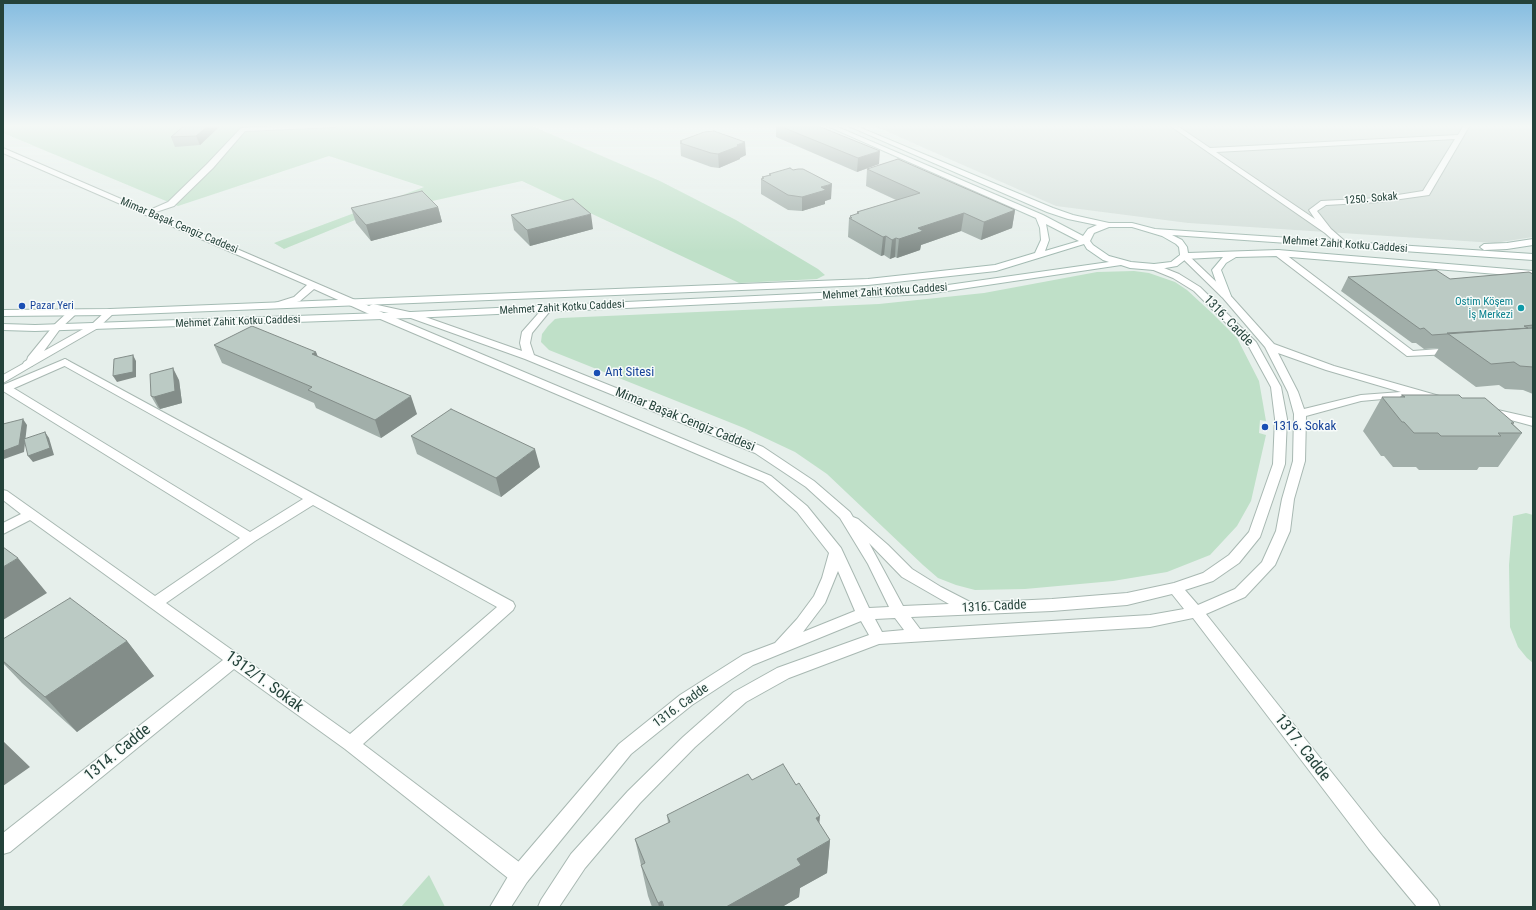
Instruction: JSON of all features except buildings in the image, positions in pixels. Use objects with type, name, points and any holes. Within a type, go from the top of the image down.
[{"type":"street","name":"Mimar Başak Cengiz Caddesi","points":[[43,167],[355,303],[381,316],[767,478],[802,509],[836,552],[864,614],[878,638]]},
{"type":"street","points":[[147,213],[171,204],[208,167]]},
{"type":"street","points":[[926,167],[1040,217],[1086,242],[1096,253],[1118,262],[1142,267],[1154,267],[1174,264],[1184,256]]},
{"type":"street","points":[[949,167],[1050,210],[1071,217],[1109,225],[1132,226],[1156,231]]},
{"type":"street","points":[[1235,167],[1328,231],[1344,245]]},
{"type":"street","name":"1250. Sokak","points":[[1328,231],[1313,210],[1324,203],[1379,200],[1426,193],[1441,167]]},
{"type":"street","points":[[1039,255],[1045,240],[1044,228],[1040,217]]},
{"type":"street","points":[[1086,242],[1087,236],[1091,231],[1109,225]]},
{"type":"street","name":"Mehmet Zahit Kotku Caddesi","points":[[1156,231],[1533,257]]},
{"type":"street","name":"1316. Cadde","points":[[548,907],[578,861],[634,797],[689,742],[740,697],[782,673],[878,638],[1150,621],[1196,612],[1240,593],[1268,565],[1283,531],[1288,499],[1299,462],[1300,414],[1293,392],[1270,346],[1226,296],[1184,256],[1183,247],[1179,242],[1156,231]]},
{"type":"street","name":"Mehmet Zahit Kotku Caddesi","points":[[3,313],[110,312],[868,282],[996,268],[1086,242]]},
{"type":"street","points":[[1421,250],[1506,246],[1533,242]]},
{"type":"street","points":[[1278,253],[1411,354],[1464,350]]},
{"type":"street","name":"Mehmet Zahit Kotku Caddesi","points":[[1184,256],[1278,253],[1533,274]]},
{"type":"street","points":[[1226,296],[1216,270],[1223,261],[1236,254]]},
{"type":"street","name":"Mehmet Zahit Kotku Caddesi","points":[[3,327],[95,326],[411,315],[927,291],[1118,262]]},
{"type":"street","name":"1316. Cadde","points":[[500,907],[520,875],[626,749],[686,700],[748,660],[864,614],[1052,605],[1127,599],[1175,588],[1208,577],[1234,559],[1255,534],[1279,464],[1281,419],[1276,387],[1252,344],[1197,289],[1176,276],[1154,267]]},
{"type":"street","points":[[278,305],[297,298],[313,285]]},
{"type":"street","name":"Mimar Başak Cengiz Caddesi","points":[[355,303],[411,315],[530,357],[759,450],[810,484],[844,515],[874,563],[899,612],[916,635]]},
{"type":"street","points":[[530,357],[525,343],[527,332],[547,309]]},
{"type":"street","points":[[5,384],[28,364],[57,327],[73,312]]},
{"type":"street","points":[[28,364],[95,326],[110,312]]},
{"type":"street","points":[[1270,346],[1330,368],[1419,394],[1449,401]]},
{"type":"street","points":[[5,384],[65,362],[508,606],[351,744]]},
{"type":"street","points":[[5,384],[250,538]]},
{"type":"street","points":[[1300,414],[1361,398],[1419,394]]},
{"type":"street","points":[[1479,409],[1533,422]]},
{"type":"street","name":"1312/1. Sokak","points":[[3,494],[351,744],[520,875]]},
{"type":"street","points":[[155,603],[250,538],[313,498]]},
{"type":"street","points":[[3,529],[31,514]]},
{"type":"street","points":[[844,515],[883,548],[907,573],[936,591],[970,608]]},
{"type":"street","points":[[778,648],[802,623],[820,599],[829,578],[836,552]]},
{"type":"street","name":"1317. Cadde","points":[[1175,588],[1196,612],[1376,843],[1430,907]]},
{"type":"street","name":"1314. Cadde","points":[[3,845],[234,660]]},
{"type":"shaded area","points":[[968,167],[1533,167],[1533,237],[1495,243],[1188,223],[1056,206]]},
{"type":"green space","points":[[86,167],[294,167],[178,206]]},
{"type":"green space","points":[[364,167],[629,167],[660,181],[736,220],[818,269],[825,275],[817,279],[739,283],[522,181],[365,216],[284,249],[274,243],[424,187]]},
{"type":"green space","points":[[1134,271],[1149,273],[1175,282],[1187,290],[1237,338],[1259,381],[1266,421],[1260,420],[1259,433],[1266,435],[1251,501],[1237,526],[1210,555],[1167,572],[1113,581],[1025,589],[975,590],[938,578],[827,474],[795,452],[744,428],[549,350],[541,342],[542,334],[548,326],[555,319],[561,318],[879,304],[984,293],[1097,272]]},
{"type":"green space","points":[[1526,513],[1533,515],[1533,663],[1518,647],[1510,627],[1509,565],[1513,516]]},
{"type":"green space","points":[[429,875],[445,907],[401,907]]},
{"type":"place","name":"Pazar Yeri","points":[[22,306]]},
{"type":"place","name":"Ostim Köşem İş Merkezi","points":[[1521,308]]},
{"type":"place","name":"Ant Sitesi","points":[[597,373]]},
{"type":"place","name":"1316. Sokak","points":[[1265,427]]}]
